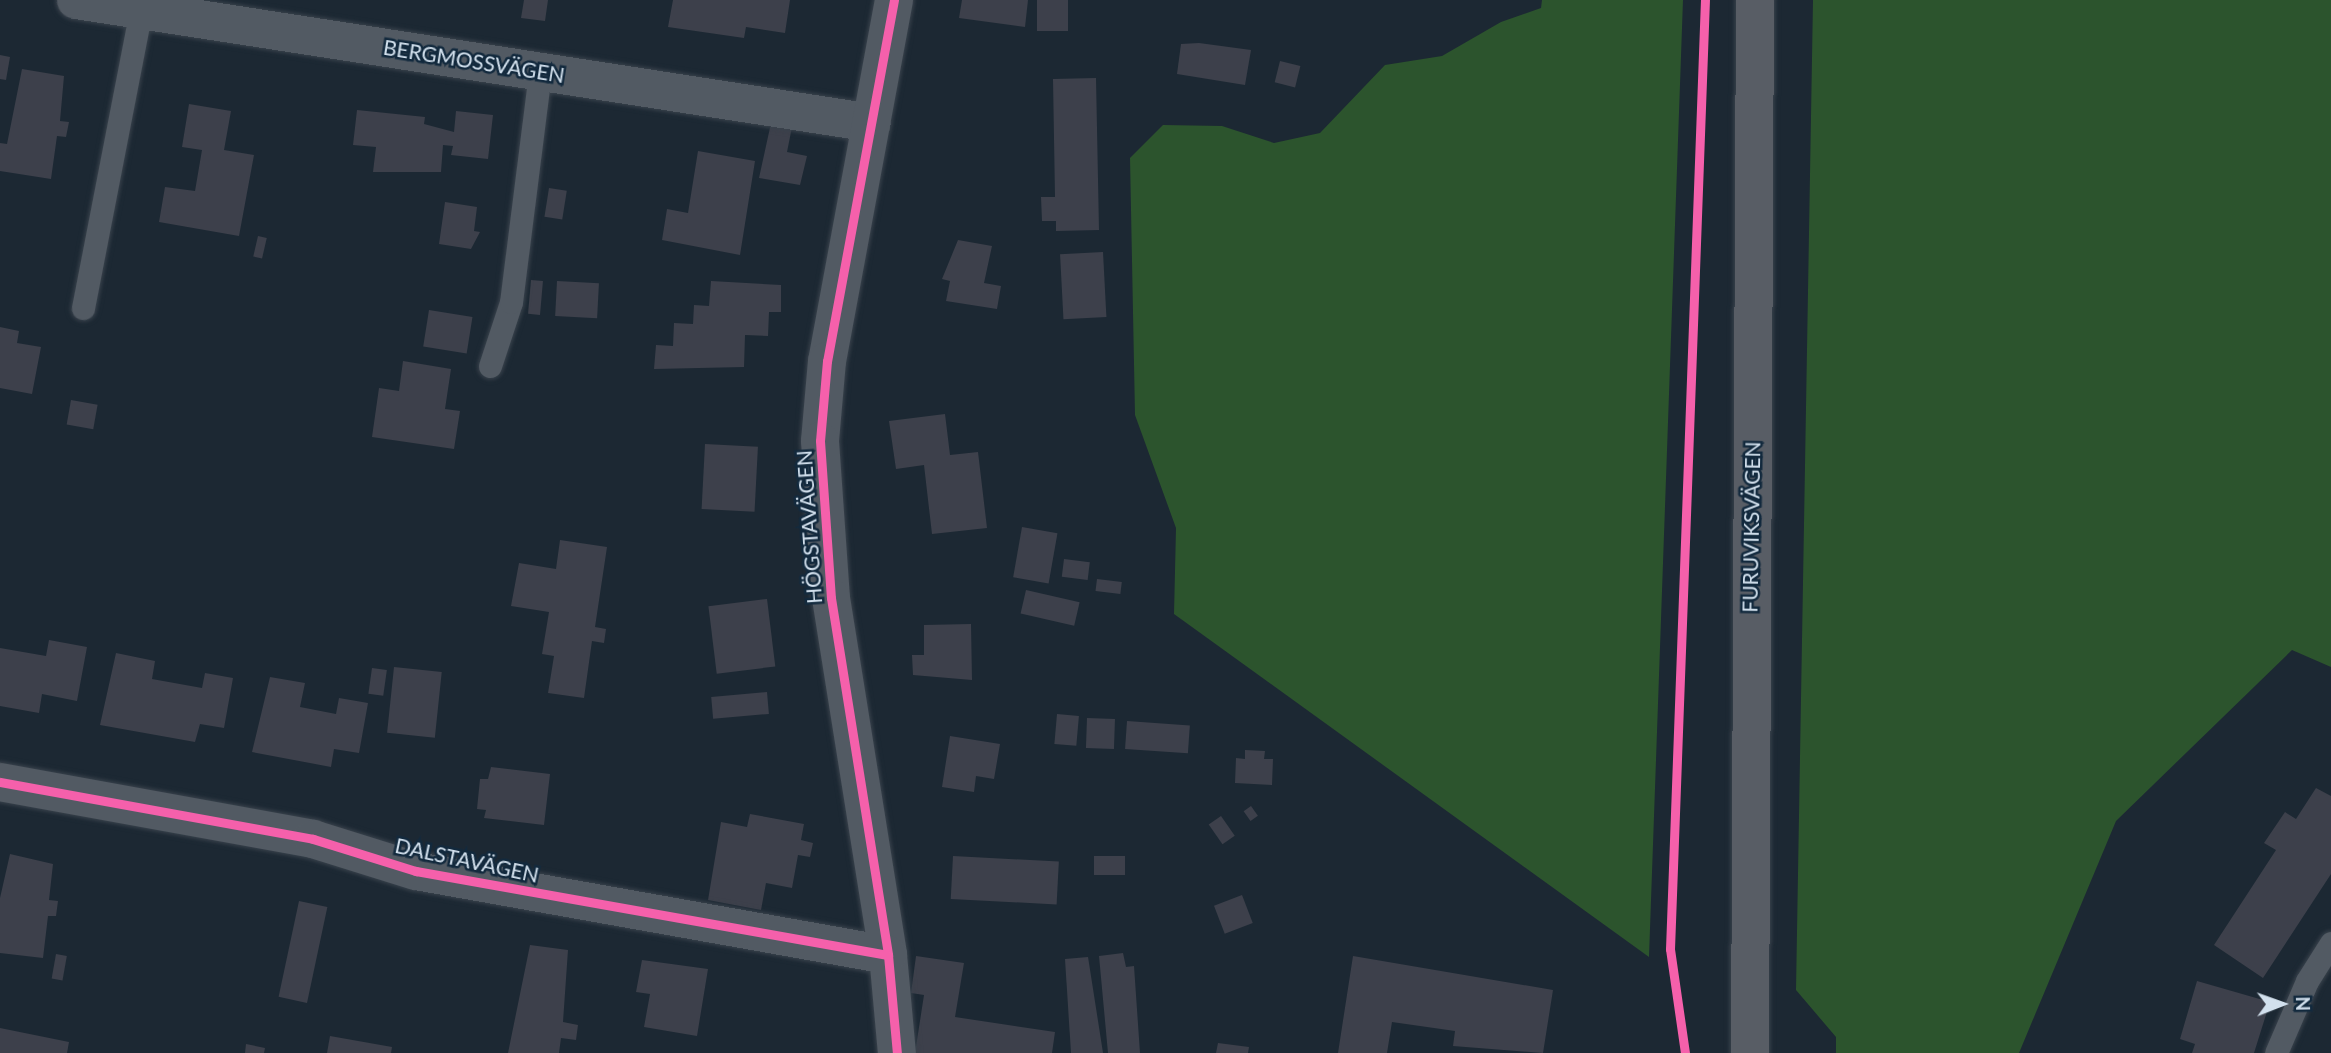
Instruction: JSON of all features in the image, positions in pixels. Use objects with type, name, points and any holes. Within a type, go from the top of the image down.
[{"type":"main road","name":"FURUVIKSVÄGEN","points":[[1750,1053],[1755,0]]},
{"type":"street","name":"BERGMOSSVÄGEN","points":[[76,0],[872,123]]},
{"type":"street","name":"HÖGSTAVÄGEN","points":[[894,0],[827,361],[821,480],[831,598],[888,955],[897,1053]]},
{"type":"street","name":"DALSTAVÄGEN","points":[[0,782],[313,839],[416,871],[888,955]]},
{"type":"lane","points":[[83,308],[141,10]]},
{"type":"lane","points":[[490,366],[511,302],[540,71]]},
{"type":"lane","points":[[2276,1053],[2307,981],[2331,943]]},
{"type":"green space","points":[[1542,0],[1683,0],[1649,957],[1174,614],[1176,528],[1135,415],[1130,158],[1163,125],[1222,126],[1274,143],[1320,133],[1385,65],[1442,56],[1501,22],[1541,8]]},
{"type":"green space","points":[[1813,0],[2331,0],[2331,667],[2292,650],[2116,821],[2019,1053],[1836,1053],[1836,1037],[1796,990]]},
{"type":"building","points":[[524,0],[548,0],[545,21],[521,18]]},
{"type":"building","points":[[673,0],[790,0],[785,33],[746,27],[744,38],[668,27]]},
{"type":"building","points":[[962,0],[1028,0],[1025,27],[959,18]]},
{"type":"building","points":[[1037,0],[1068,0],[1068,31],[1037,31]]},
{"type":"building","points":[[1199,43],[1251,50],[1245,85],[1177,74],[1181,44]]},
{"type":"building","points":[[0,55],[10,57],[6,80],[0,79]]},
{"type":"building","points":[[1280,61],[1300,66],[1295,87],[1275,82]]},
{"type":"building","points":[[22,69],[64,76],[60,121],[69,122],[66,137],[57,136],[51,179],[0,171],[0,143],[7,144]]},
{"type":"building","points":[[1096,78],[1099,230],[1056,231],[1056,221],[1042,221],[1041,197],[1055,197],[1053,79]]},
{"type":"building","points":[[189,104],[231,111],[224,150],[254,155],[239,236],[159,222],[165,187],[195,191],[202,150],[182,147]]},
{"type":"building","points":[[357,110],[425,117],[424,124],[454,132],[456,111],[493,115],[488,159],[451,155],[453,146],[443,145],[441,172],[373,172],[376,147],[353,145]]},
{"type":"building","points":[[771,123],[792,127],[787,152],[807,156],[800,185],[759,178]]},
{"type":"building","points":[[698,151],[755,161],[740,255],[662,240],[667,209],[688,213]]},
{"type":"building","points":[[549,188],[567,191],[562,219],[544,217]]},
{"type":"building","points":[[445,202],[477,207],[474,231],[480,232],[471,249],[439,244]]},
{"type":"building","points":[[258,236],[267,238],[262,258],[253,256]]},
{"type":"building","points":[[958,240],[992,246],[984,283],[1001,286],[997,309],[946,301],[950,281],[942,279]]},
{"type":"building","points":[[1103,252],[1106,317],[1063,319],[1060,254]]},
{"type":"building","points":[[531,280],[543,281],[540,315],[528,314]]},
{"type":"building","points":[[557,281],[599,283],[597,318],[555,316]]},
{"type":"building","points":[[711,281],[781,285],[781,312],[769,312],[768,336],[745,335],[744,367],[654,369],[656,345],[673,346],[674,323],[693,324],[694,305],[709,306]]},
{"type":"building","points":[[429,310],[472,317],[467,353],[423,347]]},
{"type":"building","points":[[0,327],[19,331],[17,343],[41,347],[32,394],[0,388]]},
{"type":"building","points":[[403,361],[451,369],[445,409],[460,411],[454,449],[372,437],[379,388],[399,391]]},
{"type":"building","points":[[71,400],[98,405],[93,429],[67,425]]},
{"type":"building","points":[[945,414],[950,455],[978,452],[987,528],[932,534],[924,465],[896,469],[889,421]]},
{"type":"building","points":[[705,444],[758,447],[755,512],[702,509]]},
{"type":"building","points":[[1022,527],[1057,533],[1049,583],[1013,577]]},
{"type":"building","points":[[560,540],[607,547],[595,627],[606,629],[604,643],[592,641],[584,698],[548,693],[554,656],[542,654],[549,612],[511,606],[519,563],[556,569]]},
{"type":"building","points":[[1064,559],[1090,562],[1088,580],[1062,577]]},
{"type":"building","points":[[1097,579],[1122,582],[1120,594],[1096,591]]},
{"type":"building","points":[[1026,590],[1080,602],[1074,626],[1021,613]]},
{"type":"building","points":[[767,599],[775,666],[717,674],[708,606]]},
{"type":"building","points":[[971,624],[972,680],[913,675],[912,655],[924,655],[924,625]]},
{"type":"building","points":[[49,640],[87,647],[77,701],[42,694],[39,713],[0,706],[0,648],[46,656]]},
{"type":"building","points":[[116,653],[155,661],[152,679],[202,688],[205,673],[233,678],[224,728],[200,724],[195,742],[100,725]]},
{"type":"building","points":[[394,667],[442,672],[435,738],[387,733]]},
{"type":"building","points":[[372,668],[387,670],[383,696],[368,694]]},
{"type":"building","points":[[270,677],[305,683],[300,707],[336,714],[339,698],[368,703],[359,753],[334,749],[331,767],[252,752]]},
{"type":"building","points":[[767,692],[769,714],[713,719],[711,697]]},
{"type":"building","points":[[1057,714],[1079,716],[1076,746],[1054,744]]},
{"type":"building","points":[[1087,718],[1115,719],[1114,749],[1086,748]]},
{"type":"building","points":[[1127,721],[1190,725],[1188,753],[1125,749]]},
{"type":"building","points":[[950,736],[1000,744],[994,779],[976,776],[974,792],[942,787]]},
{"type":"building","points":[[1245,750],[1265,751],[1264,759],[1273,759],[1272,785],[1235,783],[1236,758],[1245,759]]},
{"type":"building","points":[[491,767],[550,774],[544,825],[484,818],[486,810],[477,809],[480,779],[488,779]]},
{"type":"building","points":[[2316,788],[2331,796],[2331,874],[2263,978],[2214,945],[2276,850],[2264,843],[2285,812],[2296,819]]},
{"type":"building","points":[[1251,806],[1258,816],[1251,821],[1244,811]]},
{"type":"building","points":[[750,814],[804,824],[801,840],[813,843],[810,857],[798,855],[792,888],[766,883],[761,910],[708,900],[721,822],[747,827]]},
{"type":"building","points":[[1221,816],[1235,836],[1222,844],[1209,825]]},
{"type":"building","points":[[10,854],[53,864],[49,900],[58,901],[56,916],[48,916],[43,958],[0,953],[0,898]]},
{"type":"building","points":[[953,856],[1059,862],[1057,904],[951,899]]},
{"type":"building","points":[[1094,856],[1125,856],[1125,875],[1094,875]]},
{"type":"building","points":[[1242,895],[1253,923],[1225,934],[1214,906]]},
{"type":"building","points":[[299,901],[327,907],[307,1003],[279,997]]},
{"type":"building","points":[[530,945],[568,950],[563,1022],[578,1025],[576,1040],[561,1038],[559,1053],[508,1053]]},
{"type":"building","points":[[1123,953],[1126,967],[1134,966],[1140,1053],[1108,1053],[1099,956]]},
{"type":"building","points":[[56,954],[67,956],[62,981],[52,979]]},
{"type":"building","points":[[916,956],[964,963],[955,1017],[1055,1032],[1052,1053],[915,1053],[924,995],[911,993]]},
{"type":"building","points":[[1353,956],[1553,990],[1543,1053],[1453,1046],[1455,1031],[1392,1022],[1387,1053],[1338,1053]]},
{"type":"building","points":[[1088,957],[1103,1053],[1071,1053],[1065,959]]},
{"type":"building","points":[[642,960],[708,969],[697,1036],[644,1027],[650,994],[636,992]]},
{"type":"building","points":[[2197,981],[2270,1002],[2254,1053],[2192,1053],[2195,1044],[2180,1039]]},
{"type":"building","points":[[0,1028],[69,1042],[67,1053],[0,1053]]},
{"type":"building","points":[[330,1036],[392,1047],[391,1053],[327,1053]]},
{"type":"building","points":[[1218,1043],[1249,1047],[1248,1053],[1216,1053]]},
{"type":"building","points":[[246,1044],[265,1048],[264,1053],[245,1053]]},
{"type":"cycle path","points":[[894,0],[827,361],[820,441],[831,598],[888,955],[897,1053]]},
{"type":"cycle path","points":[[1685,1053],[1670,949],[1705,0]]},
{"type":"cycle path","points":[[0,782],[313,839],[416,871],[888,955]]}]
